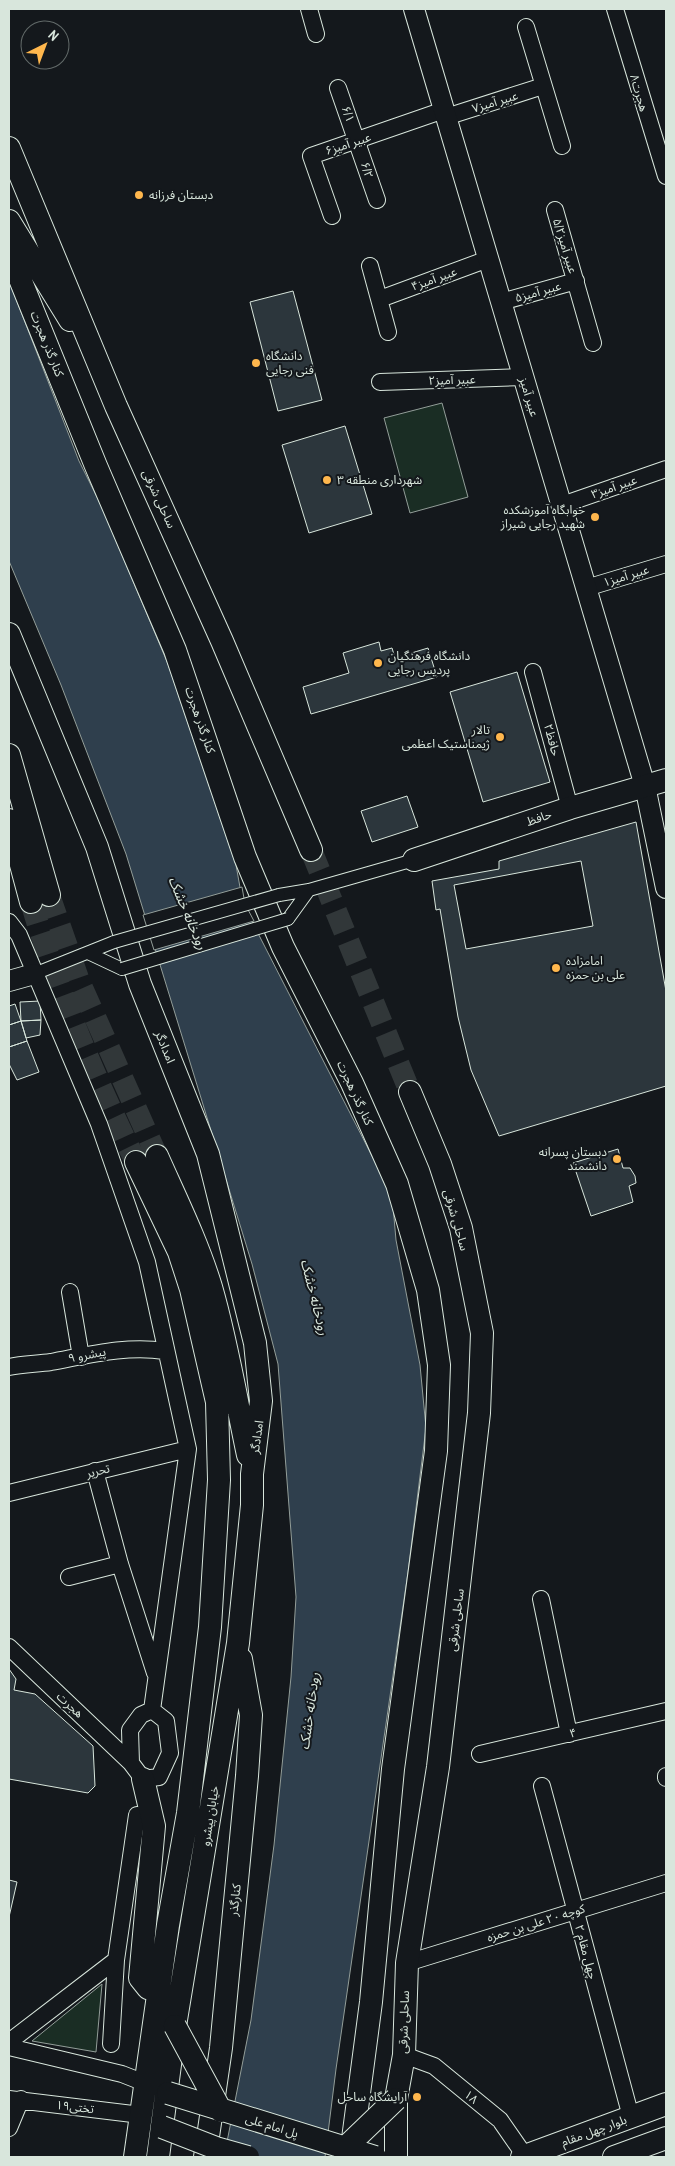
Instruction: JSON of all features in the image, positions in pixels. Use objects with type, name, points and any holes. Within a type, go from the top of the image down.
[{"type":"main road","name":"ساحلی شرقی","points":[[9,148],[103,374],[222,641],[311,850]]},
{"type":"main road","points":[[9,221],[103,374]]},
{"type":"main road","name":"کنار گذر هجرت","points":[[9,252],[96,466],[175,650],[245,857],[283,947],[352,1082],[397,1184],[428,1290],[438,1356],[436,1451],[393,1769],[370,2002],[348,2153]]},
{"type":"main road","name":"امدادگر","points":[[9,634],[97,847],[140,984],[208,1154],[255,1343],[261,1400],[252,1474]]},
{"type":"main road","points":[[9,755],[40,899],[9,820]]},
{"type":"main road","name":"حافظ","points":[[414,860],[570,808],[666,780]]},
{"type":"main road","name":"ساحلی شرقی","points":[[396,2157],[396,2099],[404,2054],[406,1964],[441,1747],[479,1413],[482,1333],[461,1228],[440,1164],[410,1092]]},
{"type":"main road","name":"خیابان پیشرو","points":[[135,2157],[158,1992],[188,1813],[210,1628],[219,1480],[216,1402],[191,1289],[146,1159],[196,1245],[210,1286],[222,1330],[252,1474],[250,1532],[238,1643],[176,2026],[158,2157]]},
{"type":"main road","name":"کنارگذر","points":[[210,2153],[251,1715],[238,1643]]},
{"type":"main road","points":[[137,1771],[154,1826],[140,1978],[148,1988],[158,1992]]},
{"type":"main road","points":[[176,2026],[221,2111]]},
{"type":"main road","name":"پل امام علی","points":[[168,2093],[348,2153],[376,2157]]},
{"type":"main road","points":[[348,2153],[396,2099]]},
{"type":"main road","name":"بلوار چهل مقام","points":[[523,2157],[666,2104]]},
{"type":"main road","points":[[141,2115],[210,2153],[248,2157]]},
{"type":"main road","points":[[624,2155],[666,2138]]},
{"type":"street","points":[[309,9],[316,34]]},
{"type":"street","name":"عبیر آمیز","points":[[414,9],[645,786],[666,888]]},
{"type":"street","name":"هجرت۸","points":[[615,9],[666,176]]},
{"type":"street","points":[[526,27],[562,146]]},
{"type":"street","name":"۷عبیر آمیز","points":[[445,113],[544,86]]},
{"type":"street","name":"۶/۱","points":[[338,88],[357,141]]},
{"type":"street","name":"۶عبیر آمیز","points":[[332,216],[311,156],[445,113]]},
{"type":"street","name":"۶/۲","points":[[357,141],[377,200]]},
{"type":"street","name":"۵/۲عبیر آمیز","points":[[555,210],[593,343]]},
{"type":"street","name":"۴عبیر آمیز","points":[[380,299],[488,258]]},
{"type":"street","points":[[370,266],[388,332]]},
{"type":"street","name":"۵عبیر آمیز","points":[[501,302],[576,281]]},
{"type":"street","name":"۲عبیر آمیز","points":[[380,382],[523,377]]},
{"type":"street","name":"۳عبیر آمیز","points":[[562,505],[666,469]]},
{"type":"street","name":"۱عبیر آمیز","points":[[586,588],[666,564]]},
{"type":"street","name":"۲حافظ","points":[[533,672],[570,808]]},
{"type":"street","points":[[9,981],[34,974],[114,942],[279,895],[309,890],[414,860]]},
{"type":"street","points":[[88,953],[122,969],[288,919],[309,890]]},
{"type":"street","points":[[9,922],[19,935],[103,1133],[147,1262],[188,1449],[152,1710]]},
{"type":"street","points":[[70,1292],[81,1356]]},
{"type":"street","name":"پیشرو ۹","points":[[9,1368],[99,1352],[145,1348],[165,1351]]},
{"type":"street","name":"تحریر","points":[[9,1493],[188,1449]]},
{"type":"street","points":[[95,1472],[120,1564],[157,1678]]},
{"type":"street","points":[[69,1577],[120,1564]]},
{"type":"street","points":[[542,1600],[569,1734]]},
{"type":"street","name":"هجرت","points":[[9,1647],[137,1771]]},
{"type":"street","points":[[152,1710],[166,1721],[170,1753],[159,1777],[137,1771],[130,1730],[141,1715],[152,1710]]},
{"type":"street","name":"۴","points":[[480,1754],[666,1711]]},
{"type":"street","name":"چهل مقام ۲","points":[[542,1786],[631,2117]]},
{"type":"street","points":[[111,2044],[116,1960],[138,1814]]},
{"type":"street","name":"کوچه ۲۰ علی بن حمزه","points":[[406,1964],[666,1883]]},
{"type":"street","points":[[9,2042],[116,1960]]},
{"type":"street","points":[[9,2047],[122,2074],[168,2093]]},
{"type":"street","name":"۱۸","points":[[404,2054],[434,2066],[500,2120],[523,2157]]},
{"type":"street","points":[[9,2128],[15,2099]]},
{"type":"street","name":"تختی۱۹","points":[[15,2099],[141,2115]]},
{"type":"green space","points":[[442,403],[468,497],[410,513],[384,418]]},
{"type":"green space","points":[[102,1984],[96,2052],[32,2041]]},
{"type":"water","name":"رودخانه خشک","points":[[9,281],[79,461],[101,505],[168,664],[236,865],[243,904],[392,1195],[396,1240],[420,1365],[426,1428],[408,1572],[325,2157],[224,2157],[251,2020],[274,1845],[291,1677],[296,1597],[278,1364],[252,1264],[126,854],[61,685],[9,561]]},
{"type":"pier","points":[[242,887],[245,904],[254,921],[154,950],[143,915]]},
{"type":"building","points":[[293,291],[322,400],[278,411],[250,302]]},
{"type":"building","name":"شهرداری منطقه ۳","points":[[345,426],[372,514],[309,533],[282,445]]},
{"type":"building","points":[[379,642],[381,651],[392,648],[395,658],[428,648],[437,677],[311,714],[303,687],[349,673],[343,653]]},
{"type":"building","name":"تالار ژیمناستیک اعظمی","points":[[517,672],[550,782],[483,802],[450,692]]},
{"type":"building","points":[[407,796],[418,827],[372,842],[361,811]]},
{"type":"building","name":"امامزاده علی بن حمزه","points":[[636,822],[666,991],[666,1086],[499,1136],[471,1070],[458,1017],[440,909],[436,910],[432,881],[499,869],[499,861]],"holes":[[[581,861],[593,926],[466,949],[454,885]]]},
{"type":"building","points":[[40,1001],[41,1020],[21,1021],[20,1002]]},
{"type":"building","points":[[15,1004],[21,1021],[9,1025],[9,1006]]},
{"type":"building","points":[[41,1020],[40,1035],[26,1038],[21,1021]]},
{"type":"building","points":[[21,1021],[27,1041],[9,1047],[9,1025]]},
{"type":"building","points":[[27,1041],[39,1072],[17,1080],[9,1064],[9,1047]]},
{"type":"building","points":[[618,1149],[623,1168],[630,1168],[635,1176],[636,1183],[629,1186],[633,1202],[591,1216],[573,1163]]},
{"type":"building","points":[[9,1669],[16,1679],[14,1690],[35,1694],[93,1746],[95,1786],[88,1793],[9,1779]]},
{"type":"building","points":[[9,1880],[17,1882],[9,1917]]},
{"type":"tunnel","points":[[311,850],[410,1092]]},
{"type":"tunnel","points":[[49,895],[79,981],[157,1156]]},
{"type":"tunnel","points":[[31,902],[53,969],[78,1034],[136,1162]]},
{"type":"place","name":"دبستان فرزانه","points":[[139,195]]},
{"type":"place","name":"دانشگاه فنی رجایی","points":[[256,363]]},
{"type":"place","name":"شهرداری منطقه ۳","points":[[327,480]]},
{"type":"place","name":"خوابگاه آموزشکده شهید رجایی شیراز","points":[[595,517]]},
{"type":"place","name":"دانشگاه فرهنگیان پردیس رجایی","points":[[378,663]]},
{"type":"place","name":"تالار ژیمناستیک اعظمی","points":[[500,737]]},
{"type":"place","name":"امامزاده علی بن حمزه","points":[[556,968]]},
{"type":"place","name":"دبستان پسرانه دانشمند","points":[[617,1159]]},
{"type":"place","name":"آرایشگاه ساحل","points":[[417,2097]]}]
